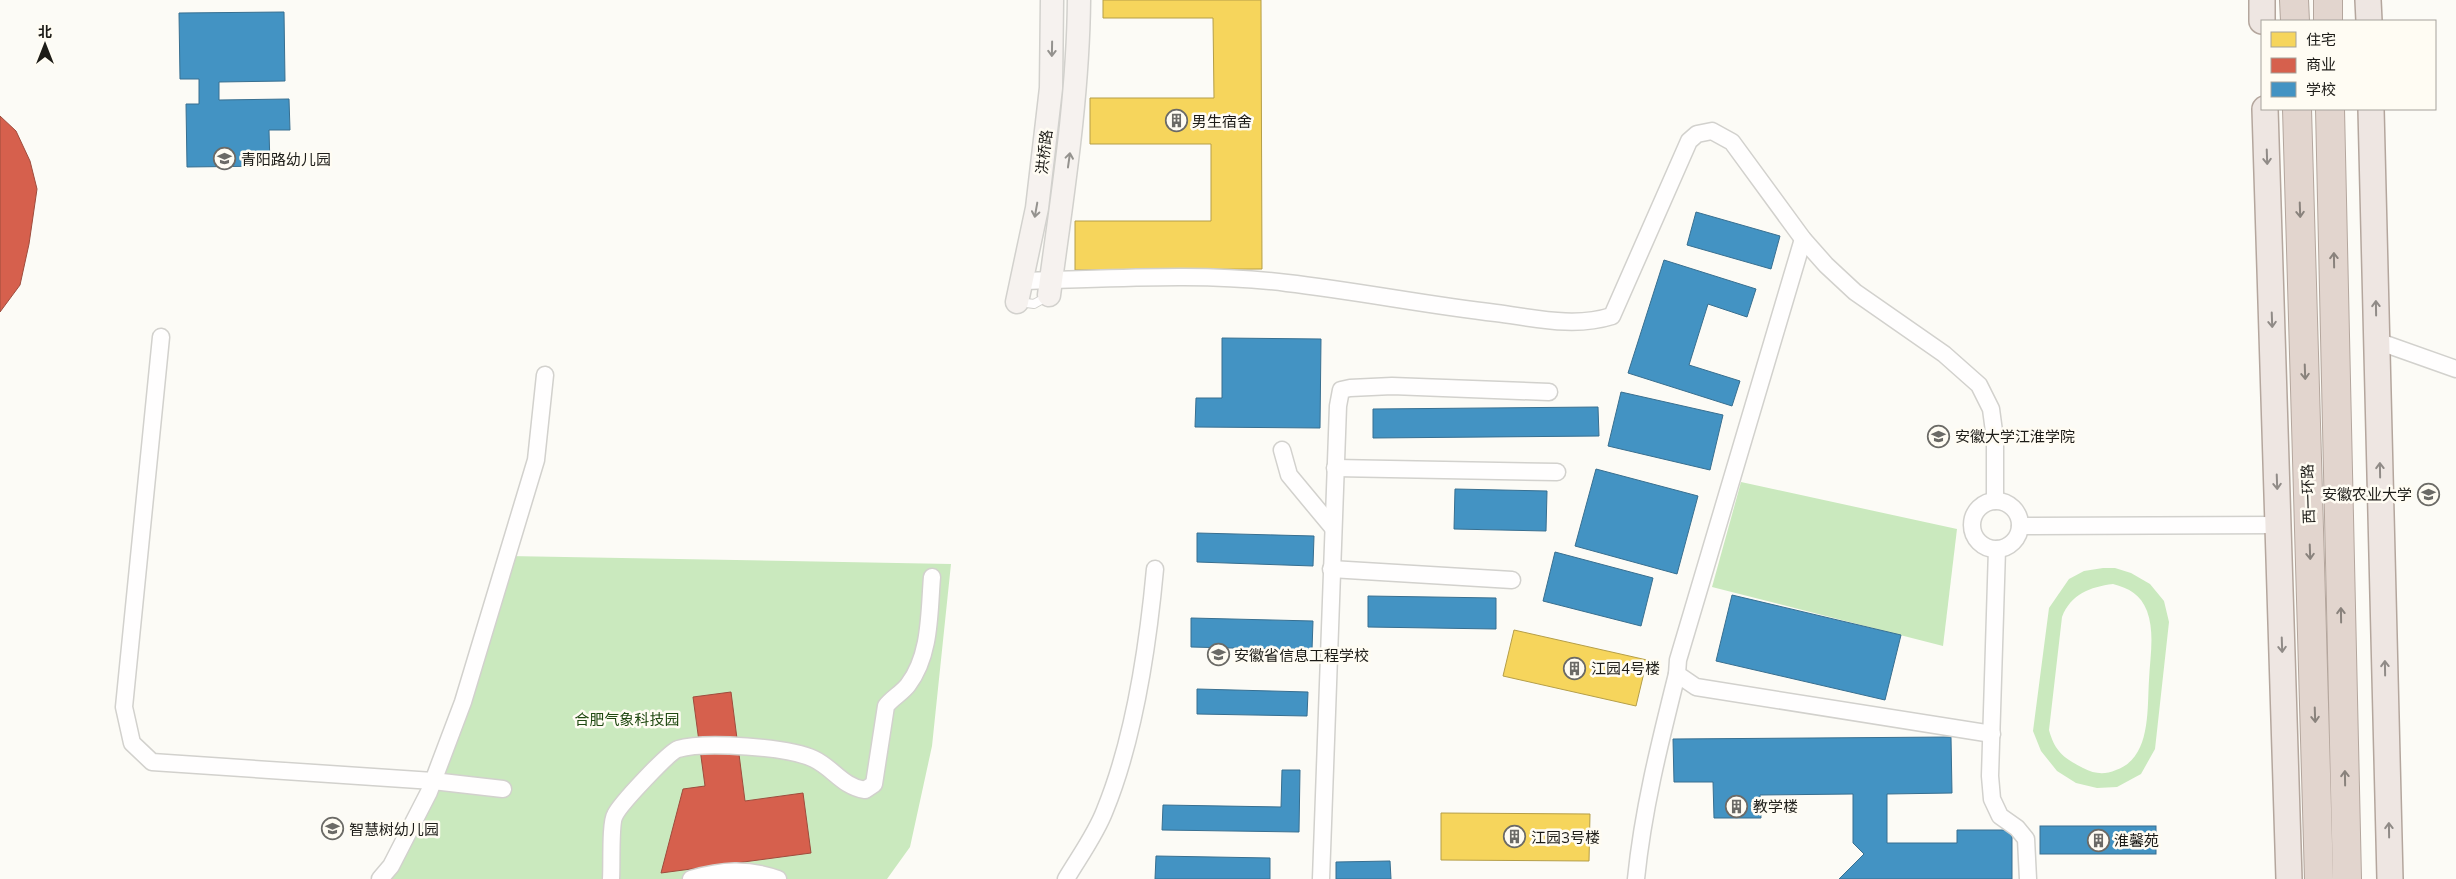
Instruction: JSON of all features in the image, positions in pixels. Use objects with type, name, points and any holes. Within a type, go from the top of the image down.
[{"type":"highway","points":[[2294,0],[2295,20]]},
{"type":"highway","points":[[2328,0],[2328,20]]},
{"type":"highway","name":"西一环路","points":[[2297,110],[2319,879]]},
{"type":"highway","name":"西一环路","points":[[2330,110],[2347,879]]},
{"type":"main road","points":[[2262,0],[2262,20]]},
{"type":"main road","points":[[2368,0],[2369,20]]},
{"type":"main road","points":[[2265,110],[2289,879]]},
{"type":"main road","points":[[2371,110],[2390,879]]},
{"type":"street","name":"洪桥路","points":[[1020,292],[1037,208],[1051,88],[1052,0]]},
{"type":"street","name":"洪桥路","points":[[1050,288],[1070,151],[1078,53],[1079,0]]},
{"type":"street","points":[[1020,292],[1050,288],[1231,278],[1287,282],[1412,303],[1554,321],[1595,321],[1612,316],[1690,141],[1697,134],[1712,131],[1732,142],[1803,239],[1826,265],[1855,292],[1944,354],[1979,385],[1991,409],[1995,439],[1995,501]]},
{"type":"street","points":[[1636,879],[1640,841],[1650,788],[1677,674],[1678,660],[1803,239]]},
{"type":"street","points":[[162,337],[124,707],[132,743],[152,762],[433,781],[503,789]]},
{"type":"street","points":[[2376,341],[2456,368]]},
{"type":"street","points":[[380,879],[391,866],[433,781],[463,702],[536,460],[546,375]]},
{"type":"street","points":[[1321,879],[1335,468],[1338,406],[1341,390],[1392,386],[1549,392]]},
{"type":"street","points":[[1282,450],[1289,475],[1333,528]]},
{"type":"street","points":[[1335,468],[1557,472]]},
{"type":"street","points":[[1995,501],[2006,503],[2013,507],[2018,514],[2020,526],[2017,537],[2012,543],[1997,550],[1989,549],[1976,540],[1971,525],[1976,510],[1982,504],[1995,501]]},
{"type":"street","points":[[2020,526],[2278,525]]},
{"type":"street","points":[[1997,550],[1992,799],[2000,816],[2017,828],[2026,839],[2028,879]]},
{"type":"street","points":[[1066,879],[1105,811],[1128,741],[1152,604],[1155,569]]},
{"type":"street","points":[[1331,569],[1512,580]]},
{"type":"street","points":[[611,879],[614,816],[631,794],[677,750],[703,746],[781,750],[815,759],[853,788],[865,790],[874,784],[886,706],[908,686],[919,665],[925,646],[932,577]]},
{"type":"street","points":[[1677,674],[1696,688],[1992,734]]},
{"type":"street","points":[[691,879],[730,871],[756,871],[778,879]]},
{"type":"lane","points":[[1020,292],[1034,304],[1050,288]]},
{"type":"green space","points":[[1741,482],[1957,529],[1943,646],[1712,587]]},
{"type":"green space","name":"合肥气象科技园","points":[[508,556],[951,564],[932,746],[910,847],[887,879],[380,879],[429,792]]},
{"type":"green space","points":[[2115,568],[2131,573],[2150,584],[2164,601],[2169,622],[2155,749],[2141,774],[2117,787],[2097,788],[2076,783],[2057,771],[2041,751],[2033,731],[2049,608],[2069,579],[2084,571]],"holes":[[[2113,584],[2138,596],[2147,611],[2151,628],[2147,719],[2145,732],[2136,755],[2127,764],[2116,770],[2100,773],[2083,768],[2061,754],[2054,744],[2049,730],[2062,617],[2066,609],[2082,593],[2105,585]]]},
{"type":"building: 住宅","name":"男生宿舍","points":[[1103,0],[1261,0],[1262,269],[1075,270],[1075,221],[1211,221],[1211,144],[1090,144],[1090,98],[1214,98],[1213,18],[1103,18]]},
{"type":"building: 住宅","name":"江园4号楼","points":[[1514,630],[1647,660],[1636,706],[1503,676]]},
{"type":"building: 住宅","name":"江园3号楼","points":[[1441,813],[1590,814],[1589,861],[1441,860]]},
{"type":"building: 商业","points":[[0,116],[16,131],[30,161],[37,189],[29,244],[20,285],[0,312]]},
{"type":"building: 商业","points":[[731,692],[745,801],[803,793],[811,853],[661,873],[683,789],[705,786],[693,697]]},
{"type":"building: 学校","points":[[284,12],[285,81],[219,82],[219,100],[289,99],[290,130],[269,130],[270,166],[187,167],[186,104],[199,104],[199,79],[180,79],[179,13]]},
{"type":"building: 学校","points":[[1696,212],[1780,236],[1771,269],[1687,245]]},
{"type":"building: 学校","points":[[1664,260],[1756,289],[1747,317],[1708,304],[1689,365],[1740,381],[1732,406],[1628,373]]},
{"type":"building: 学校","points":[[1222,338],[1321,339],[1320,428],[1195,427],[1196,398],[1222,398]]},
{"type":"building: 学校","points":[[1621,392],[1723,415],[1710,470],[1608,446]]},
{"type":"building: 学校","points":[[1598,407],[1599,436],[1373,438],[1373,409]]},
{"type":"building: 学校","points":[[1596,469],[1698,496],[1677,574],[1575,546]]},
{"type":"building: 学校","points":[[1455,489],[1547,491],[1546,531],[1454,529]]},
{"type":"building: 学校","points":[[1197,533],[1314,536],[1313,566],[1197,562]]},
{"type":"building: 学校","points":[[1555,552],[1653,578],[1641,626],[1543,601]]},
{"type":"building: 学校","points":[[1732,595],[1901,635],[1885,700],[1716,661]]},
{"type":"building: 学校","points":[[1368,596],[1496,598],[1496,629],[1368,627]]},
{"type":"building: 学校","points":[[1191,618],[1313,621],[1312,650],[1191,647]]},
{"type":"building: 学校","points":[[1197,689],[1308,692],[1307,716],[1197,714]]},
{"type":"building: 学校","name":"教学楼","points":[[1951,737],[1952,793],[1887,794],[1887,843],[1957,843],[1957,830],[2012,830],[2012,879],[1839,879],[1864,854],[1853,843],[1853,794],[1760,795],[1761,818],[1714,818],[1713,782],[1674,782],[1673,739]]},
{"type":"building: 学校","points":[[1282,770],[1300,770],[1299,832],[1162,830],[1163,805],[1281,807]]},
{"type":"building: 学校","name":"淮馨苑","points":[[2040,826],[2156,826],[2156,854],[2040,854]]},
{"type":"building: 学校","points":[[1156,856],[1270,858],[1270,879],[1155,879]]},
{"type":"building: 学校","points":[[1390,861],[1391,879],[1336,879],[1336,862]]},
{"type":"place","name":"男生宿舍","points":[[1176,121]]},
{"type":"place","name":"青阳路幼儿园","points":[[225,159]]},
{"type":"place","name":"安徽大学江淮学院","points":[[1939,436]]},
{"type":"place","name":"安徽农业大学","points":[[2428,494]]},
{"type":"place","name":"安徽省信息工程学校","points":[[1218,655]]},
{"type":"place","name":"江园4号楼","points":[[1575,668]]},
{"type":"place","name":"教学楼","points":[[1737,806]]},
{"type":"place","name":"智慧树幼儿园","points":[[333,829]]},
{"type":"place","name":"江园3号楼","points":[[1515,837]]},
{"type":"place","name":"淮馨苑","points":[[2098,840]]}]
